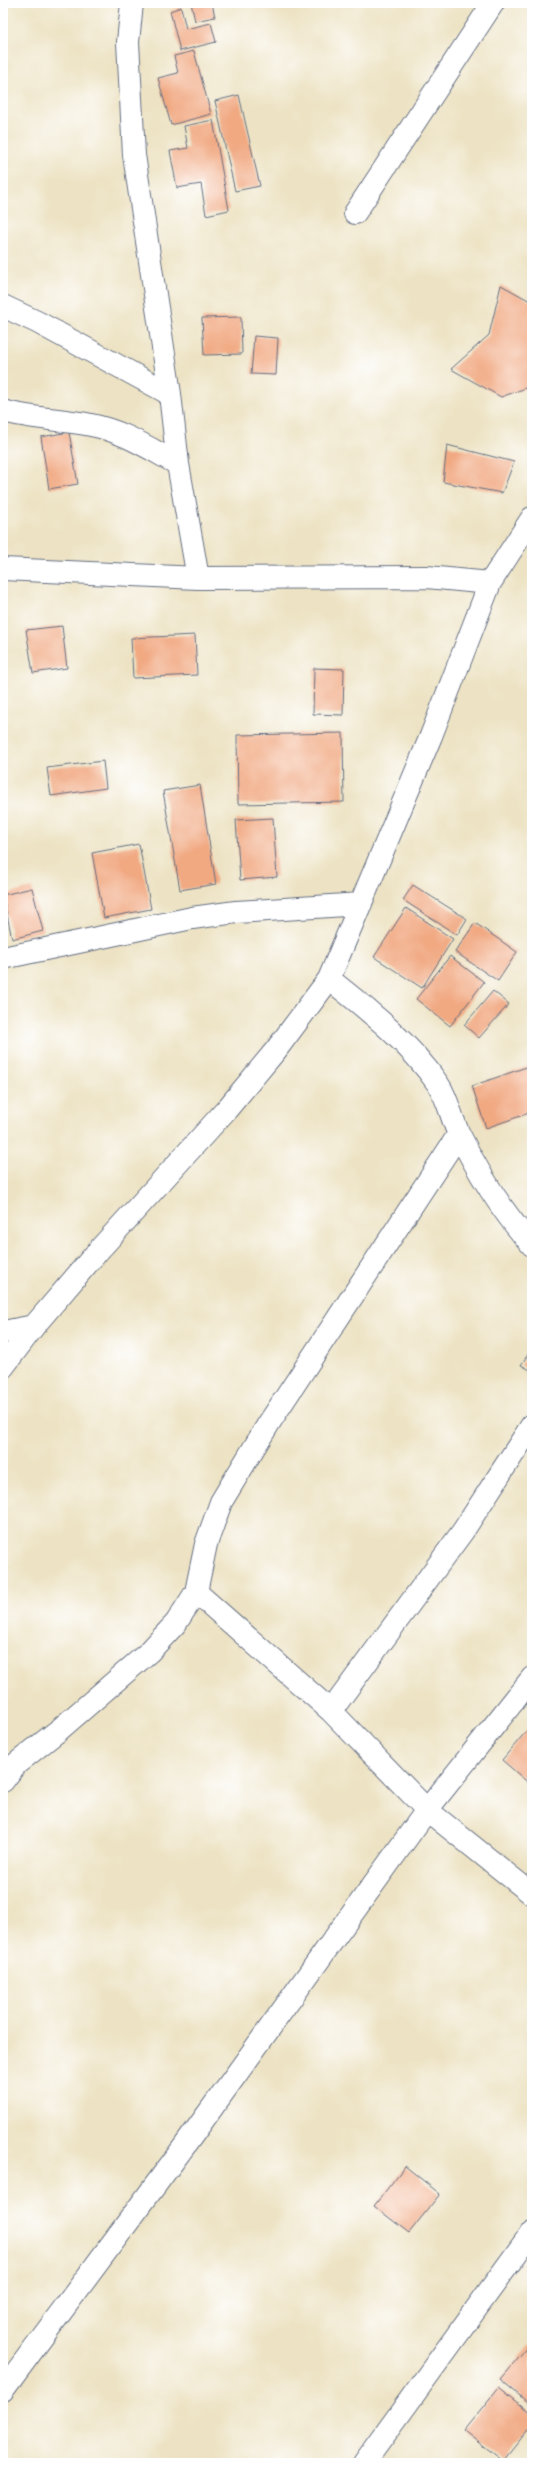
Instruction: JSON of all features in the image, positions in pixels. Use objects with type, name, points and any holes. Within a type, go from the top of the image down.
[{"type":"street","points":[[132,3],[128,42],[134,155],[170,394],[178,464],[198,578]]},
{"type":"street","points":[[355,213],[492,3]]},
{"type":"street","points":[[3,306],[37,322],[170,394]]},
{"type":"street","points":[[3,411],[42,419],[92,425],[120,433],[178,464]]},
{"type":"street","points":[[3,1368],[34,1326],[98,1252],[227,1109],[276,1050],[329,979],[431,736],[490,583],[532,518]]},
{"type":"street","points":[[3,569],[198,578],[427,577],[490,583]]},
{"type":"street","points":[[3,958],[192,918],[236,912],[361,904]]},
{"type":"street","points":[[329,979],[371,1012],[401,1041],[439,1085],[459,1134],[490,1187],[519,1230],[532,1245]]},
{"type":"street","points":[[7,1767],[149,1652],[176,1623],[196,1592],[206,1544],[221,1502],[273,1416],[459,1134]]},
{"type":"street","points":[[3,1332],[34,1326]]},
{"type":"street","points":[[331,1710],[463,1531],[532,1425]]},
{"type":"street","points":[[196,1592],[331,1710],[427,1810],[532,1894]]},
{"type":"street","points":[[3,2390],[186,2144],[427,1810],[532,1678]]},
{"type":"street","points":[[364,2463],[532,2232]]},
{"type":"building","points":[[191,3],[212,3],[215,17],[195,21]]},
{"type":"building","points":[[181,7],[186,29],[211,23],[216,42],[180,51],[170,11]]},
{"type":"building","points":[[194,51],[211,114],[171,125],[158,78],[178,73],[174,56]]},
{"type":"building","points":[[239,95],[260,186],[235,191],[215,101]]},
{"type":"building","points":[[213,120],[229,210],[206,215],[201,184],[177,188],[170,151],[188,148],[184,126]]},
{"type":"building","points":[[501,285],[532,302],[532,378],[526,388],[501,397],[451,369],[489,335]]},
{"type":"building","points":[[241,317],[242,354],[204,355],[202,318]]},
{"type":"building","points":[[254,336],[278,338],[276,375],[251,374]]},
{"type":"building","points":[[69,432],[78,484],[49,489],[41,437]]},
{"type":"building","points":[[447,445],[514,462],[502,493],[443,482]]},
{"type":"building","points":[[62,626],[67,668],[33,673],[26,630]]},
{"type":"building","points":[[195,635],[197,675],[133,678],[131,638]]},
{"type":"building","points":[[314,668],[344,669],[343,715],[313,714]]},
{"type":"building","points":[[343,733],[344,802],[238,804],[237,735]]},
{"type":"building","points":[[103,761],[106,788],[51,796],[47,768]]},
{"type":"building","points":[[200,785],[216,884],[180,890],[163,791]]},
{"type":"building","points":[[273,818],[277,877],[240,880],[236,820]]},
{"type":"building","points":[[139,844],[151,909],[104,918],[92,853]]},
{"type":"building","points":[[413,885],[467,919],[457,935],[403,900]]},
{"type":"building","points":[[32,888],[43,931],[12,939],[3,895]]},
{"type":"building","points":[[406,908],[453,939],[422,988],[374,957]]},
{"type":"building","points":[[475,923],[517,952],[498,981],[455,952]]},
{"type":"building","points":[[450,956],[484,982],[450,1026],[416,999]]},
{"type":"building","points":[[493,991],[509,1004],[479,1038],[464,1025]]},
{"type":"building","points":[[532,1065],[532,1112],[486,1128],[472,1086]]},
{"type":"building","points":[[532,1348],[532,1371],[521,1365]]},
{"type":"building","points":[[529,1728],[532,1731],[532,1786],[502,1760]]},
{"type":"building","points":[[405,2166],[440,2194],[409,2233],[374,2206]]},
{"type":"building","points":[[529,2345],[532,2347],[532,2406],[500,2379]]},
{"type":"building","points":[[499,2387],[532,2414],[532,2425],[503,2461],[464,2430]]}]
